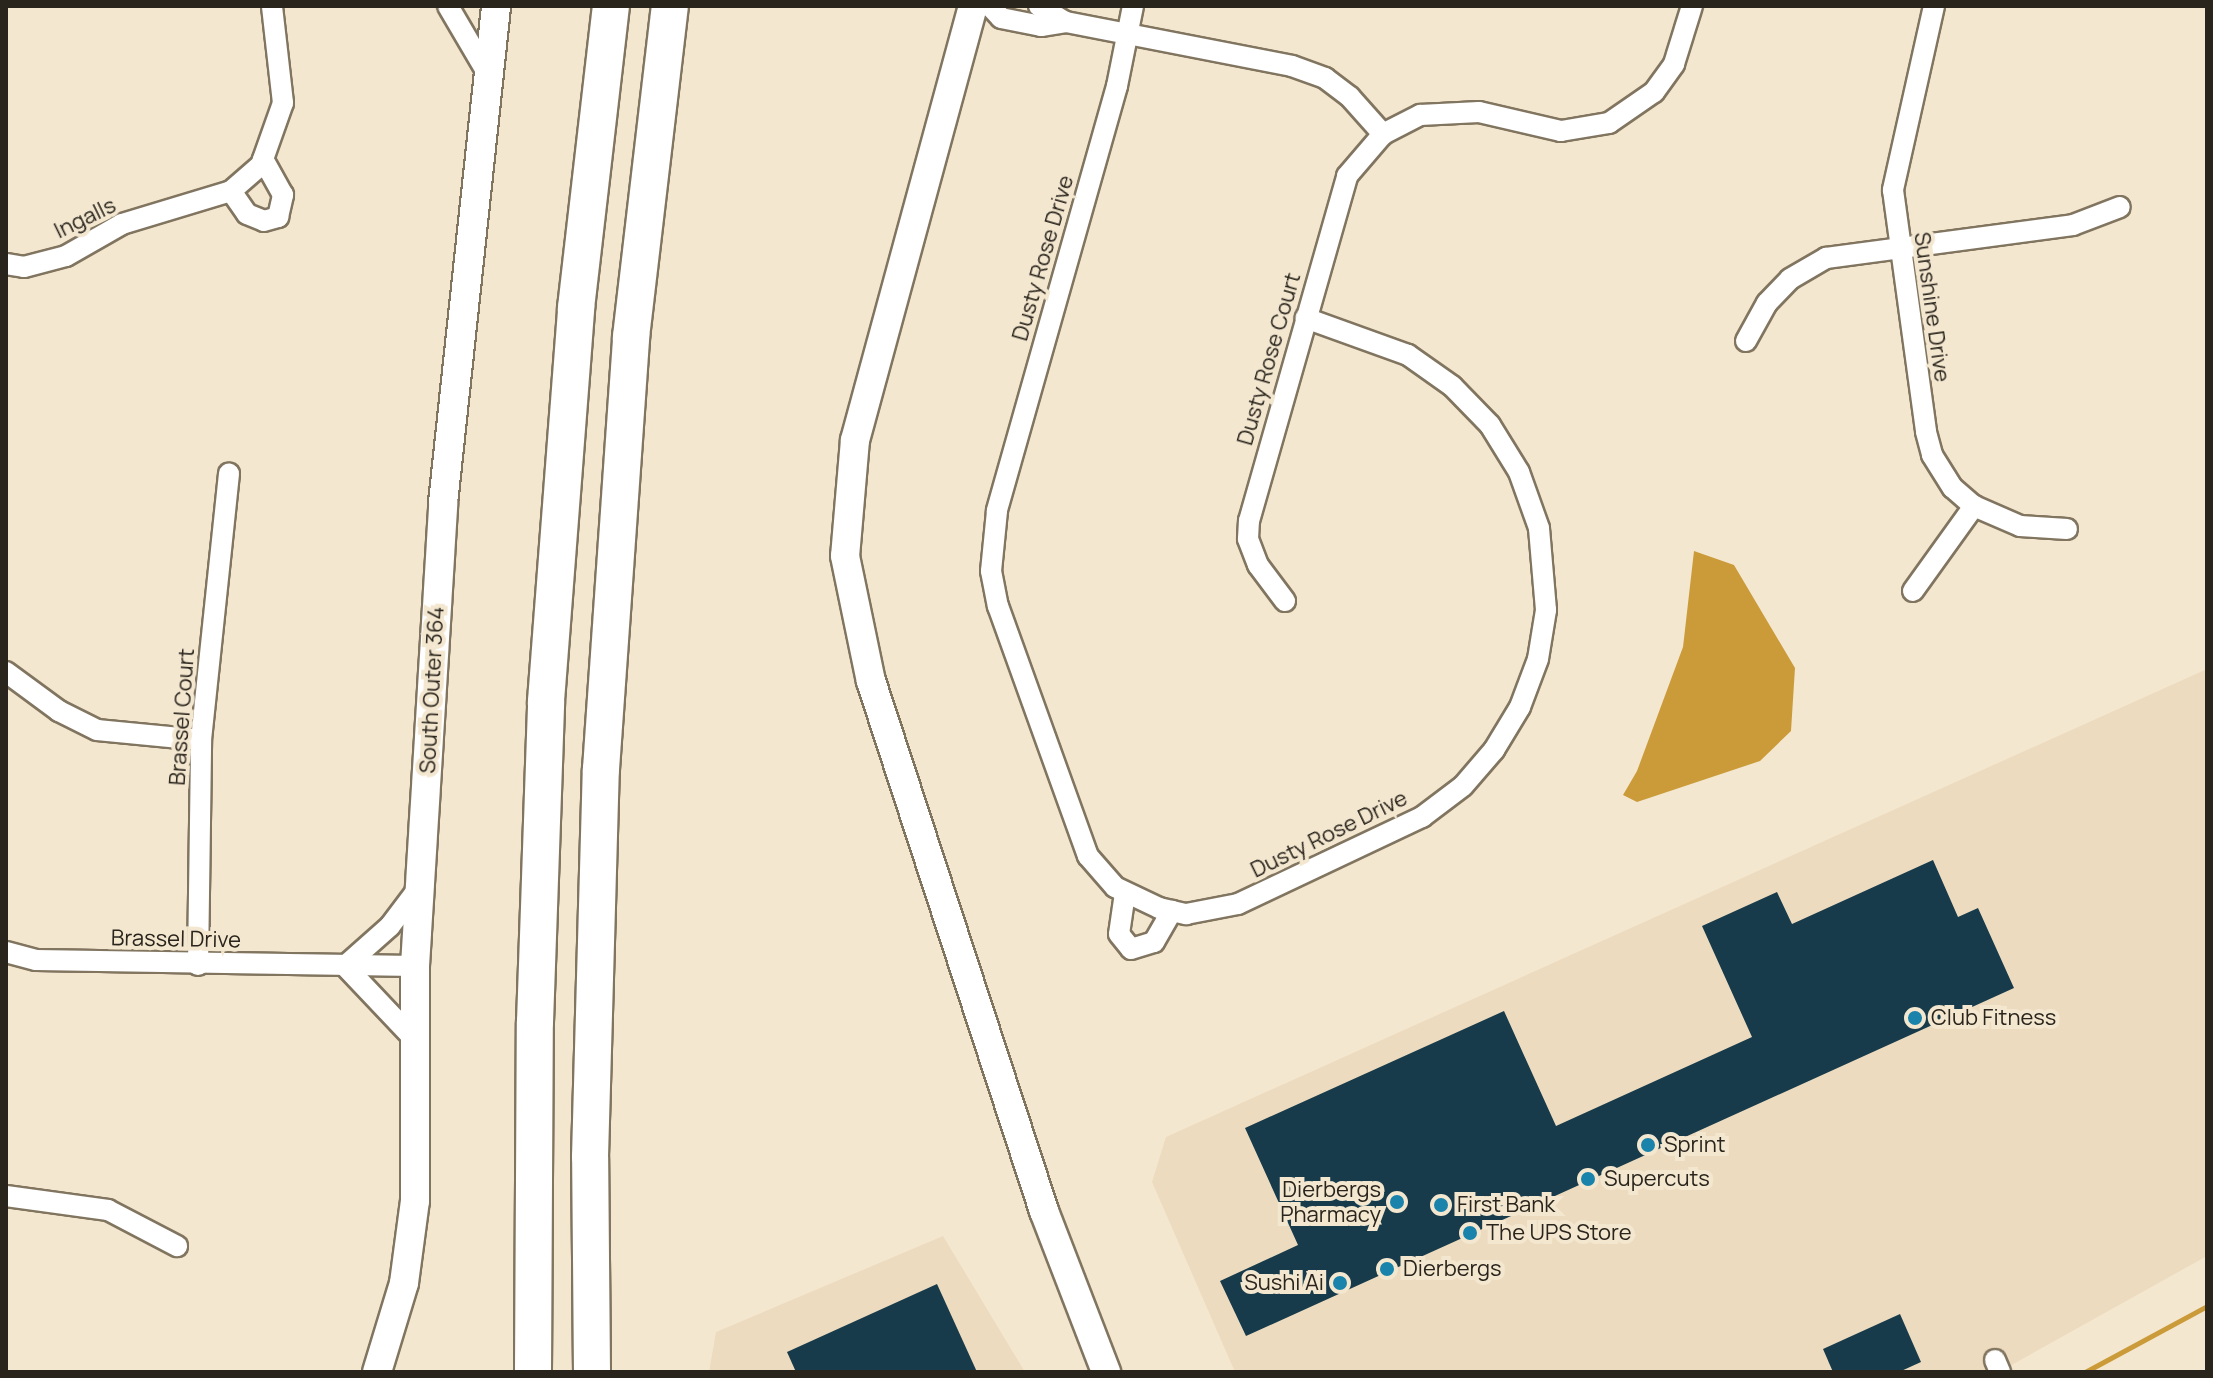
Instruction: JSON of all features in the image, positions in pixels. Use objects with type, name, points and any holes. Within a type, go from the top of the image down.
[{"type":"highway","points":[[533,1372],[535,1022],[546,701],[576,308],[611,6]]},
{"type":"highway","points":[[592,1372],[590,1290],[595,931],[611,606],[631,337],[670,6]]},
{"type":"highway","points":[[590,1290],[603,1372]]},
{"type":"main road","name":"South Outer 364","points":[[377,1372],[404,1283],[415,1201],[415,966],[443,503],[496,6]]},
{"type":"main road","points":[[973,6],[855,440],[845,556],[871,681],[1044,1211],[1106,1372]]},
{"type":"street","name":"Ingalls","points":[[6,264],[24,267],[66,256],[122,224],[231,191],[263,159],[283,103],[272,6]]},
{"type":"street","points":[[448,6],[489,76]]},
{"type":"street","points":[[990,6],[1001,18],[1041,26],[1066,22]]},
{"type":"street","points":[[1039,6],[1066,22],[1325,78],[1350,97],[1383,134],[1420,115],[1448,110],[1479,112],[1561,131],[1609,123],[1654,92],[1674,64],[1692,6]]},
{"type":"street","name":"Dusty Rose Drive","points":[[1133,6],[1129,34],[997,511],[991,571],[998,606],[1077,835],[1101,873],[1125,893],[1172,911],[1213,912],[1238,904],[1422,817],[1463,786],[1494,750],[1520,707],[1538,659],[1546,610],[1539,528],[1519,472],[1490,425],[1452,386],[1408,355],[1305,318]]},
{"type":"street","name":"Sunshine Drive","points":[[1934,6],[1896,162],[1899,248],[1932,455],[1953,488],[1974,506],[2020,526],[2067,529]]},
{"type":"street","name":"Dusty Rose Court","points":[[1285,601],[1258,565],[1248,539],[1249,521],[1347,176],[1383,134]]},
{"type":"street","points":[[231,191],[247,214],[264,221],[278,217],[283,195],[263,159]]},
{"type":"street","points":[[1746,341],[1767,303],[1790,279],[1826,258],[2073,225],[2120,207]]},
{"type":"street","name":"Brassel Court","points":[[198,965],[201,740],[229,473]]},
{"type":"street","points":[[1913,591],[1974,506]]},
{"type":"street","points":[[6,672],[59,711],[97,730],[201,740]]},
{"type":"street","points":[[415,1040],[345,966],[390,926],[420,887]]},
{"type":"street","points":[[1125,893],[1119,934],[1131,949],[1154,942],[1172,911]]},
{"type":"street","name":"Brassel Drive","points":[[6,952],[36,960],[198,965],[415,966]]},
{"type":"street","points":[[6,1196],[108,1210],[177,1246]]},
{"type":"shaded area","points":[[1694,551],[1734,565],[1795,668],[1791,731],[1760,761],[1637,802],[1623,795],[1637,771],[1683,647]]},
{"type":"shaded area","points":[[2207,669],[2207,1256],[1999,1372],[1235,1372],[1152,1182],[1166,1137]]},
{"type":"shaded area","points":[[943,1236],[1025,1372],[709,1372],[716,1332]]},
{"type":"building","points":[[1933,860],[1958,917],[1978,908],[2014,988],[1246,1336],[1220,1281],[1298,1245],[1245,1128],[1504,1011],[1556,1126],[1752,1037],[1702,926],[1777,892],[1792,924]]},
{"type":"building","points":[[937,1284],[977,1372],[796,1372],[787,1352]]},
{"type":"building","points":[[1900,1314],[1921,1362],[1899,1372],[1833,1372],[1823,1349]]},
{"type":"waterway","points":[[2085,1372],[2207,1306]]},
{"type":"place","name":"Club Fitness","points":[[1915,1018]]},
{"type":"place","name":"Sprint","points":[[1648,1145]]},
{"type":"place","name":"Supercuts","points":[[1588,1179]]},
{"type":"place","name":"Dierbergs Pharmacy","points":[[1397,1202]]},
{"type":"place","name":"First Bank","points":[[1441,1205]]},
{"type":"place","name":"The UPS Store","points":[[1470,1233]]},
{"type":"place","name":"Dierbergs","points":[[1387,1269]]},
{"type":"place","name":"Sushi Ai","points":[[1340,1283]]}]
